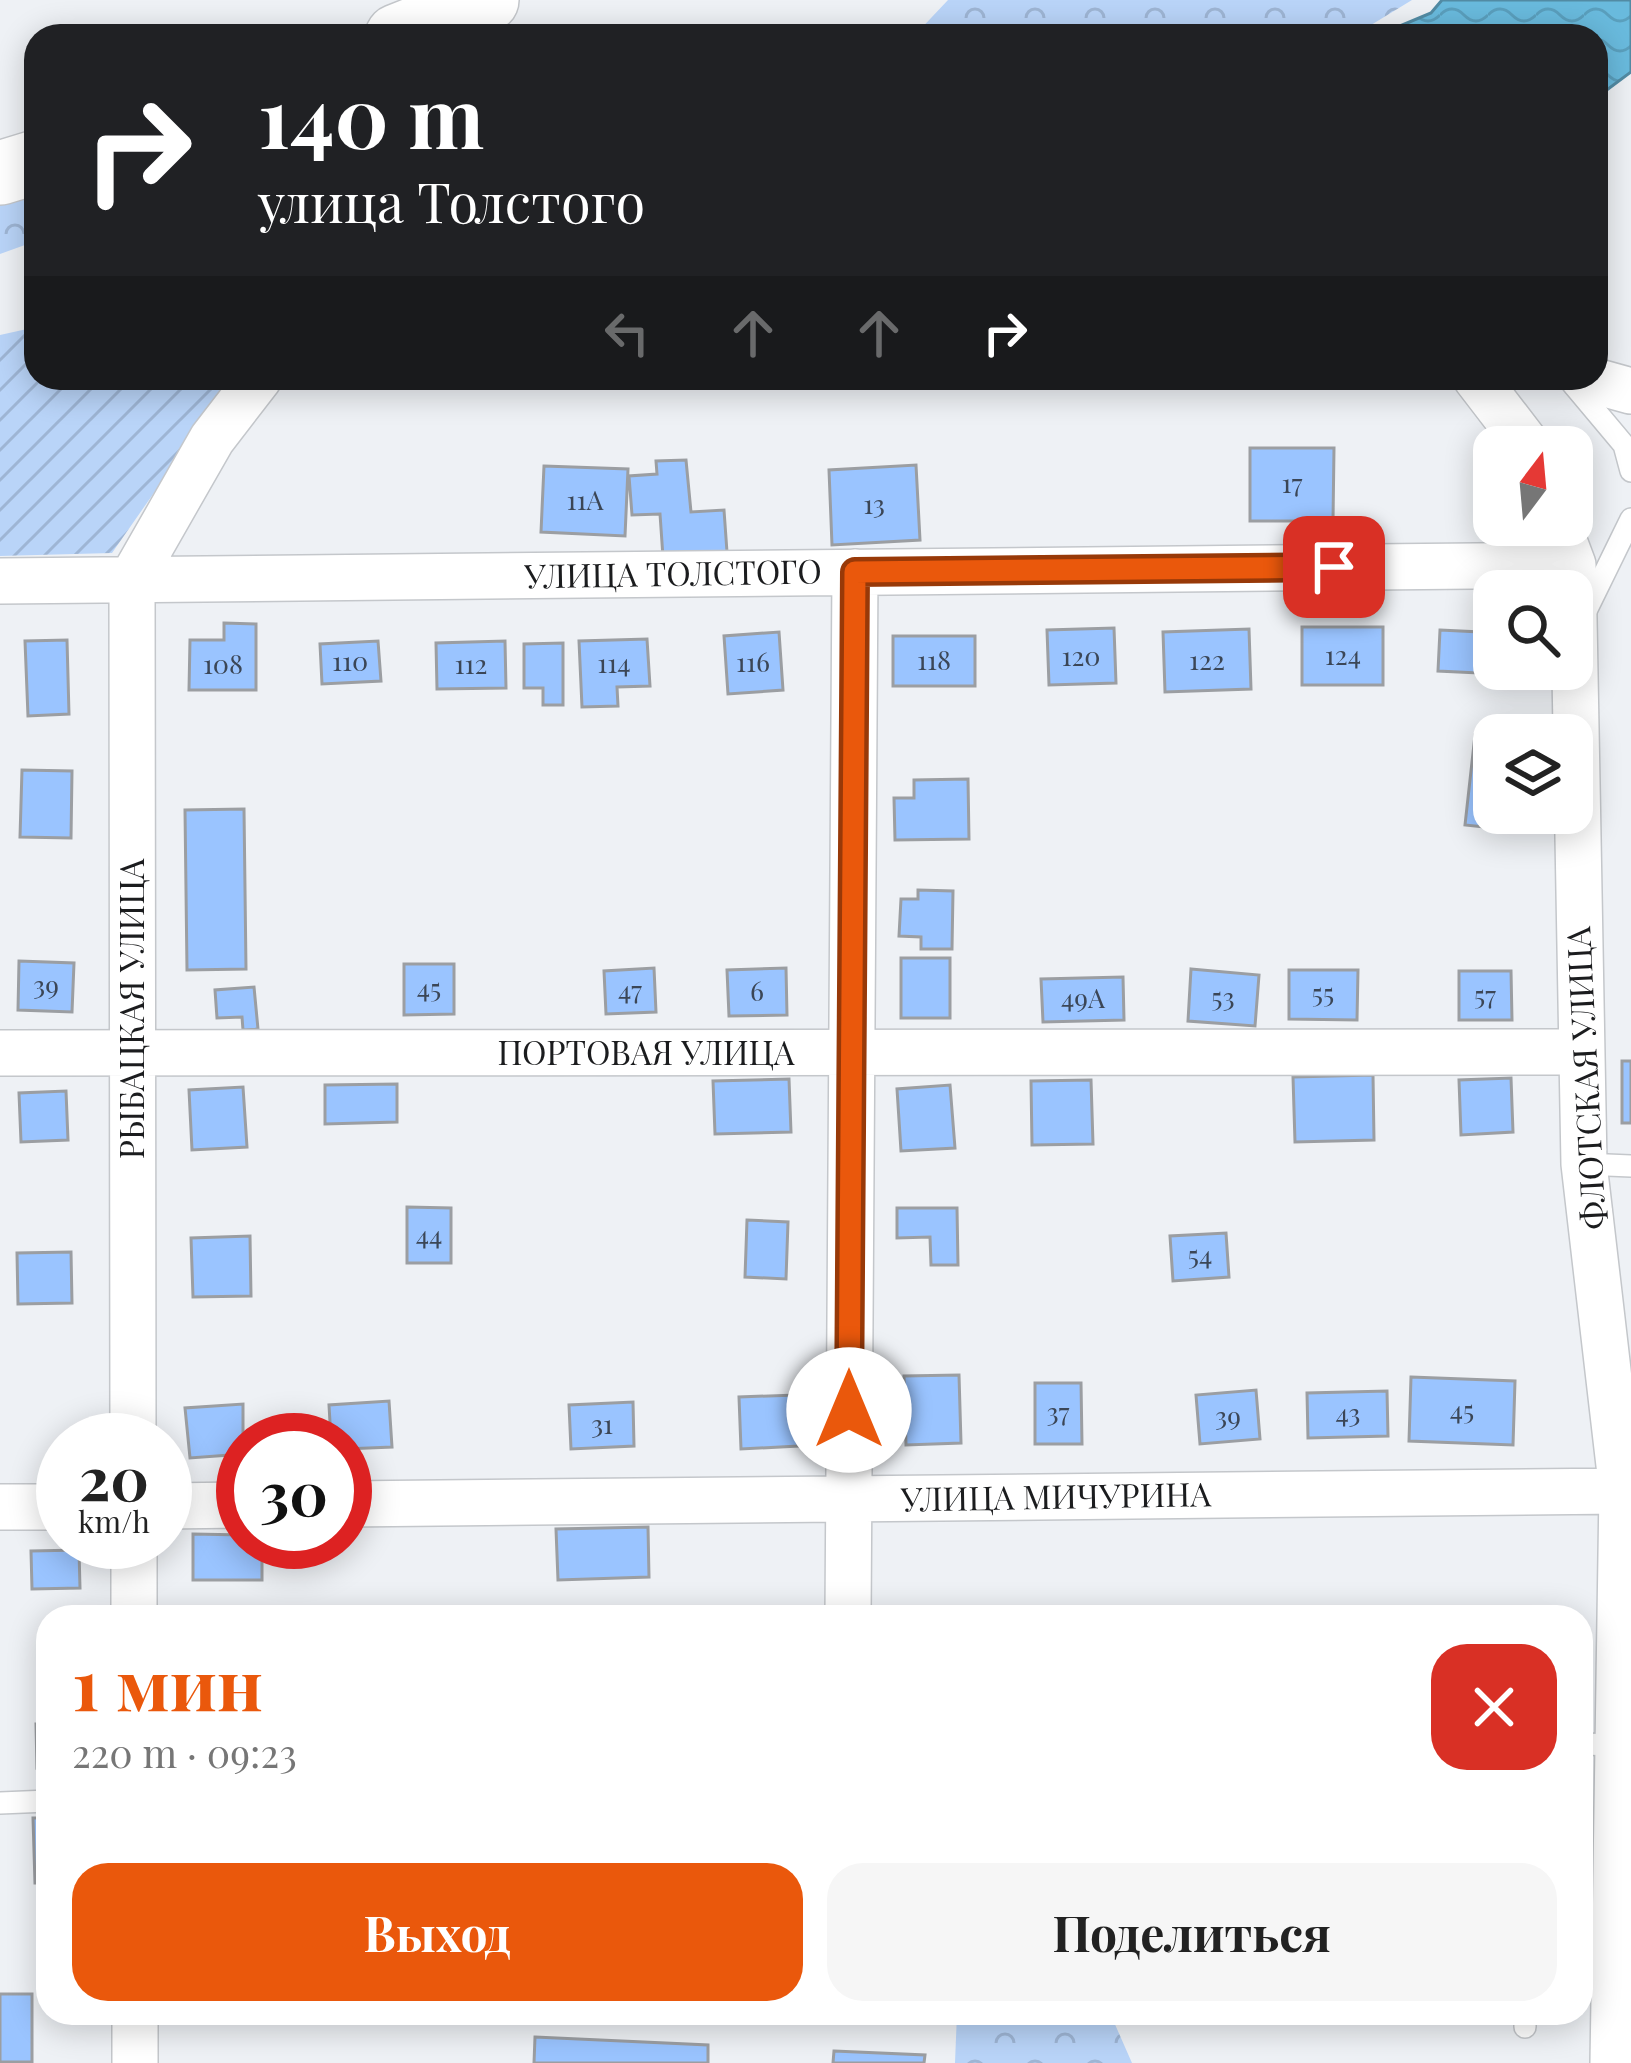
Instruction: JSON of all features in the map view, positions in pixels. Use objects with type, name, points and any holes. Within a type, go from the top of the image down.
[{"type":"street","points":[[428,24],[487,0]]},
{"type":"street","points":[[132,579],[212,439],[250,390]]},
{"type":"street","points":[[1485,390],[1513,426]]},
{"type":"street","name":"УЛИЦА ТОЛСТОГО","points":[[0,581],[855,572],[1540,546]]},
{"type":"street","points":[[848,1605],[855,572]]},
{"type":"street","name":"РЫБАЦКАЯ УЛИЦА","points":[[132,579],[133,1413]]},
{"type":"street","name":"ФЛОТСКАЯ УЛИЦА","points":[[1575,690],[1583,1164],[1627,1491],[1626,1635],[1600,1744],[1624,1899],[1613,2063]]},
{"type":"street","name":"ПОРТОВАЯ УЛИЦА","points":[[0,1053],[1580,1052]]},
{"type":"street","name":"УЛИЦА МИЧУРИНА","points":[[372,1504],[1627,1491]]},
{"type":"street","points":[[0,1508],[36,1507]]},
{"type":"street","points":[[134,1569],[134,1605]]},
{"type":"street","points":[[134,2025],[135,2063]]},
{"type":"lane","points":[[1577,390],[1624,445],[1631,471]]},
{"type":"lane","points":[[1593,595],[1631,519]]},
{"type":"lane","points":[[1583,1164],[1631,1166]]},
{"type":"lane","points":[[0,1803],[36,1802]]},
{"type":"green space","points":[[948,0],[1412,0],[1373,24],[925,24]]},
{"type":"green space","points":[[24,158],[24,245],[0,254],[0,164]]},
{"type":"green space","points":[[24,330],[24,390],[226,390],[112,553],[0,556],[0,335]]},
{"type":"green space","points":[[957,2025],[1115,2025],[1132,2063],[955,2063]]},
{"type":"water","points":[[1442,0],[1631,0],[1631,72],[1608,89],[1608,24],[1405,24],[1431,13]]},
{"type":"building","points":[[1250,448],[1334,448],[1333,521],[1250,521]]},
{"type":"building","points":[[686,460],[691,512],[724,510],[727,552],[663,557],[660,514],[632,515],[629,476],[657,474],[656,461]]},
{"type":"building","points":[[916,465],[920,540],[832,545],[829,470]]},
{"type":"building","points":[[544,466],[628,469],[625,536],[541,532]]},
{"type":"building","points":[[224,623],[256,624],[256,690],[189,690],[190,640],[224,640]]},
{"type":"building","points":[[1302,627],[1383,627],[1383,685],[1302,685]]},
{"type":"building","points":[[1114,628],[1116,683],[1049,685],[1047,630]]},
{"type":"building","points":[[1249,629],[1251,689],[1165,692],[1163,632]]},
{"type":"building","points":[[1440,630],[1473,632],[1473,673],[1438,671]]},
{"type":"building","points":[[779,632],[783,690],[728,694],[724,636]]},
{"type":"building","points":[[893,636],[975,636],[975,686],[893,686]]},
{"type":"building","points":[[647,639],[650,686],[617,687],[618,706],[582,707],[579,641]]},
{"type":"building","points":[[67,640],[69,714],[28,716],[25,641]]},
{"type":"building","points":[[378,641],[381,681],[322,684],[320,644]]},
{"type":"building","points":[[505,641],[506,688],[437,689],[436,643]]},
{"type":"building","points":[[563,643],[563,705],[543,705],[543,688],[524,688],[524,644]]},
{"type":"building","points":[[1473,753],[1473,826],[1465,825]]},
{"type":"building","points":[[22,770],[72,771],[71,838],[20,837]]},
{"type":"building","points":[[968,779],[969,839],[895,840],[894,798],[914,798],[914,780]]},
{"type":"building","points":[[244,809],[246,969],[187,970],[185,810]]},
{"type":"building","points":[[918,890],[953,891],[952,949],[921,949],[921,937],[899,936],[901,899],[918,899]]},
{"type":"building","points":[[901,958],[950,958],[950,1018],[901,1018]]},
{"type":"building","points":[[19,961],[74,963],[72,1012],[18,1010]]},
{"type":"building","points":[[404,964],[454,964],[454,1014],[404,1015]]},
{"type":"building","points":[[654,968],[656,1012],[606,1014],[604,971]]},
{"type":"building","points":[[786,968],[787,1015],[729,1016],[727,970]]},
{"type":"building","points":[[1191,969],[1259,975],[1255,1026],[1188,1021]]},
{"type":"building","points":[[1289,970],[1358,970],[1357,1020],[1289,1019]]},
{"type":"building","points":[[1459,971],[1511,971],[1512,1020],[1459,1020]]},
{"type":"building","points":[[1123,977],[1124,1020],[1043,1022],[1041,979]]},
{"type":"building","points":[[254,987],[258,1029],[243,1030],[242,1017],[217,1018],[215,990]]},
{"type":"building","points":[[1622,1061],[1631,1061],[1631,1123],[1622,1123]]},
{"type":"building","points":[[1373,1075],[1374,1140],[1295,1142],[1293,1077]]},
{"type":"building","points":[[1511,1078],[1513,1132],[1461,1135],[1459,1080]]},
{"type":"building","points":[[789,1079],[791,1132],[715,1134],[713,1081]]},
{"type":"building","points":[[1091,1080],[1093,1144],[1032,1145],[1031,1081]]},
{"type":"building","points":[[397,1084],[397,1122],[325,1124],[325,1085]]},
{"type":"building","points":[[950,1085],[955,1148],[901,1151],[897,1089]]},
{"type":"building","points":[[243,1087],[247,1147],[192,1150],[189,1090]]},
{"type":"building","points":[[66,1091],[68,1140],[21,1142],[19,1093]]},
{"type":"building","points":[[407,1207],[451,1208],[451,1263],[407,1263]]},
{"type":"building","points":[[897,1208],[957,1208],[958,1265],[931,1265],[930,1237],[897,1238]]},
{"type":"building","points":[[747,1220],[788,1222],[786,1279],[745,1277]]},
{"type":"building","points":[[1226,1233],[1229,1277],[1173,1281],[1170,1236]]},
{"type":"building","points":[[250,1236],[251,1296],[193,1297],[191,1238]]},
{"type":"building","points":[[71,1252],[72,1303],[18,1304],[17,1253]]},
{"type":"building","points":[[959,1375],[961,1443],[906,1445],[904,1376]]},
{"type":"building","points":[[1411,1377],[1515,1381],[1513,1445],[1409,1441]]},
{"type":"building","points":[[1035,1383],[1081,1383],[1082,1444],[1035,1444]]},
{"type":"building","points":[[1256,1390],[1260,1439],[1200,1444],[1196,1395]]},
{"type":"building","points":[[1387,1391],[1388,1436],[1308,1438],[1307,1393]]},
{"type":"building","points":[[796,1395],[798,1446],[741,1449],[739,1397]]},
{"type":"building","points":[[389,1401],[392,1447],[372,1448],[372,1413],[329,1413],[329,1405]]},
{"type":"building","points":[[633,1402],[634,1446],[571,1449],[569,1405]]},
{"type":"building","points":[[243,1404],[243,1413],[216,1413],[216,1456],[192,1458],[192,1413],[186,1413],[185,1408]]},
{"type":"building","points":[[648,1527],[649,1577],[558,1580],[556,1529]]},
{"type":"building","points":[[193,1534],[216,1534],[216,1569],[262,1569],[262,1580],[193,1580]]},
{"type":"building","points":[[31,1551],[36,1551],[36,1569],[80,1569],[80,1588],[32,1589]]},
{"type":"building","points":[[33,1818],[36,1818],[35,1883]]},
{"type":"building","points":[[0,1994],[32,1994],[32,2062],[0,2062]]},
{"type":"building","points":[[535,2037],[708,2045],[708,2063],[534,2063]]},
{"type":"building","points":[[834,2051],[925,2055],[924,2063],[833,2063]]},
{"type":"route","points":[[849,1410],[855,572],[1334,567]]}]
